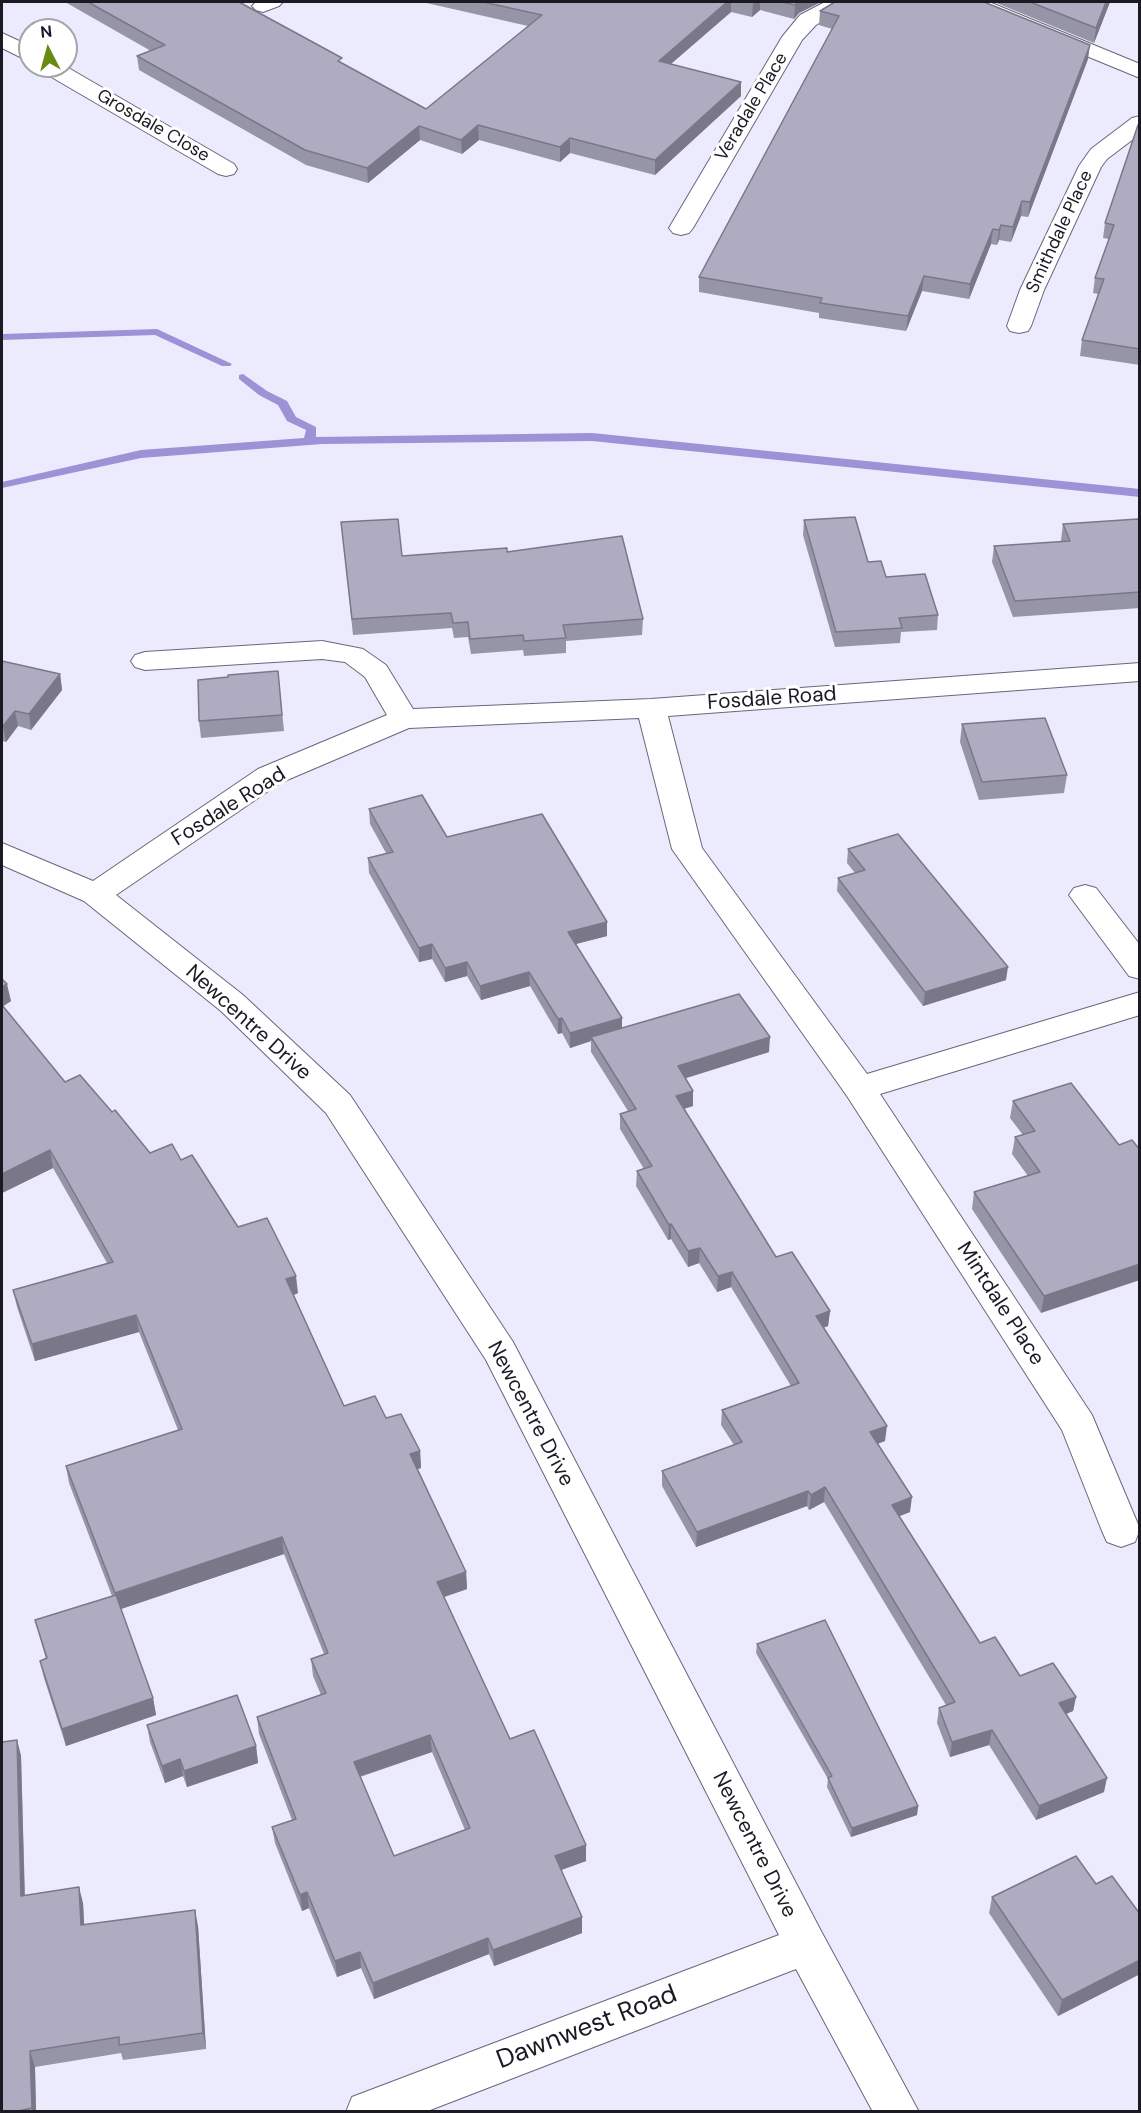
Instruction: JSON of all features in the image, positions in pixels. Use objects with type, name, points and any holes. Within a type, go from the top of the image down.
[{"type":"street","name":"Veradale Place","points":[[681,228],[793,37],[808,20],[840,2]]},
{"type":"street","points":[[972,2],[1140,72]]},
{"type":"street","points":[[2,39],[18,48]]},
{"type":"street","name":"Grosdale Close","points":[[70,78],[226,169]]},
{"type":"street","name":"Smithdale Place","points":[[1019,326],[1090,166],[1099,154],[1140,123]]},
{"type":"street","points":[[145,662],[322,650],[353,655],[376,671],[404,719]]},
{"type":"street","name":"Fosdale Road","points":[[95,894],[269,776],[404,719],[651,708],[1140,672]]},
{"type":"street","name":"Mintdale Place","points":[[651,708],[687,849],[859,1088],[1080,1425],[1121,1531]]},
{"type":"street","name":"Newcentre Drive","points":[[2,853],[95,894],[232,1003],[338,1104],[500,1352],[806,1945],[897,2112]]},
{"type":"street","points":[[1085,895],[1140,968]]},
{"type":"street","points":[[859,1088],[1140,1003]]},
{"type":"street","name":"Dawnwest Road","points":[[369,2112],[806,1945]]},
{"type":"building","points":[[88,2],[239,2],[342,58],[338,61],[426,109],[542,15],[483,2],[727,2],[659,61],[741,82],[655,160],[570,138],[560,147],[478,125],[461,140],[419,126],[367,168],[305,150],[137,56],[165,45]]},
{"type":"building","points":[[835,2],[984,2],[1090,45],[1030,202],[1022,201],[1013,227],[1001,225],[999,230],[993,229],[970,284],[924,276],[908,316],[820,303],[822,298],[699,277],[839,16],[820,11]]},
{"type":"building","points":[[1030,2],[1106,2],[1096,28]]},
{"type":"building","points":[[1140,124],[1140,349],[1082,340],[1104,279],[1095,278],[1114,225],[1105,223]]},
{"type":"building","points":[[855,517],[868,562],[881,561],[886,577],[925,574],[938,615],[899,618],[902,628],[836,632],[804,520]]},
{"type":"building","points":[[398,519],[402,556],[507,548],[507,552],[622,536],[643,619],[563,625],[566,638],[524,641],[523,635],[470,639],[468,622],[453,623],[451,613],[352,619],[341,522]]},
{"type":"building","points":[[1138,519],[1140,522],[1140,592],[1015,601],[994,546],[1070,541],[1063,524]]},
{"type":"building","points":[[2,661],[60,674],[29,714],[15,711],[3,726],[2,726]]},
{"type":"building","points":[[278,671],[282,715],[199,721],[198,680]]},
{"type":"building","points":[[1045,718],[1067,775],[982,782],[962,724]]},
{"type":"building","points":[[422,795],[447,837],[542,814],[607,922],[568,932],[622,1018],[570,1033],[562,1018],[558,1019],[529,972],[480,986],[467,962],[445,968],[432,944],[419,948],[368,858],[393,852],[369,809]]},
{"type":"building","points":[[898,834],[1008,967],[925,992],[838,878],[865,870],[848,849]]},
{"type":"building","points":[[739,994],[770,1037],[678,1066],[693,1091],[676,1096],[776,1257],[792,1252],[830,1311],[816,1316],[887,1426],[870,1432],[912,1497],[892,1505],[980,1643],[995,1637],[1020,1676],[1053,1663],[1076,1697],[1059,1703],[1107,1778],[1039,1806],[992,1730],[952,1742],[939,1708],[955,1702],[825,1487],[811,1495],[808,1491],[697,1532],[662,1471],[742,1442],[722,1410],[799,1383],[732,1272],[718,1276],[700,1248],[688,1251],[671,1224],[669,1225],[637,1171],[652,1166],[620,1114],[636,1109],[591,1037]]},
{"type":"building","points":[[2,1005],[65,1082],[80,1075],[112,1112],[115,1110],[150,1153],[172,1144],[181,1160],[192,1155],[238,1227],[267,1218],[296,1276],[286,1279],[344,1406],[375,1396],[386,1418],[401,1414],[420,1451],[410,1454],[466,1572],[437,1582],[510,1739],[534,1730],[586,1845],[555,1856],[582,1917],[493,1950],[488,1938],[373,1983],[360,1952],[335,1961],[307,1892],[300,1895],[272,1827],[296,1819],[257,1717],[326,1693],[311,1659],[328,1653],[282,1537],[115,1593],[66,1466],[182,1429],[136,1315],[32,1344],[13,1290],[113,1262],[50,1150],[2,1174]],"holes":[[[430,1735],[470,1828],[394,1856],[354,1762]]]},
{"type":"building","points":[[1071,1083],[1119,1145],[1132,1140],[1140,1150],[1140,1264],[1044,1296],[974,1192],[1040,1172],[1015,1137],[1035,1131],[1013,1101]]},
{"type":"building","points":[[116,1595],[153,1698],[62,1729],[40,1661],[47,1658],[35,1620]]},
{"type":"building","points":[[825,1620],[918,1806],[852,1828],[828,1778],[832,1776],[757,1644]]},
{"type":"building","points":[[237,1695],[256,1746],[184,1771],[180,1759],[162,1766],[147,1725]]},
{"type":"building","points":[[17,1740],[21,1896],[79,1887],[81,1925],[195,1910],[203,2033],[119,2045],[119,2037],[30,2051],[32,2108],[2,2112],[2,1742]]},
{"type":"building","points":[[1076,1856],[1096,1884],[1112,1876],[1140,1914],[1140,1960],[1062,2000],[992,1897]]},
{"type":"waterway","points":[[2,337],[157,332],[226,364]]},
{"type":"waterway","points":[[243,377],[263,393],[283,403],[291,419],[312,429],[309,441]]},
{"type":"waterway","points":[[2,485],[141,454],[322,440],[592,437],[1140,493]]}]
